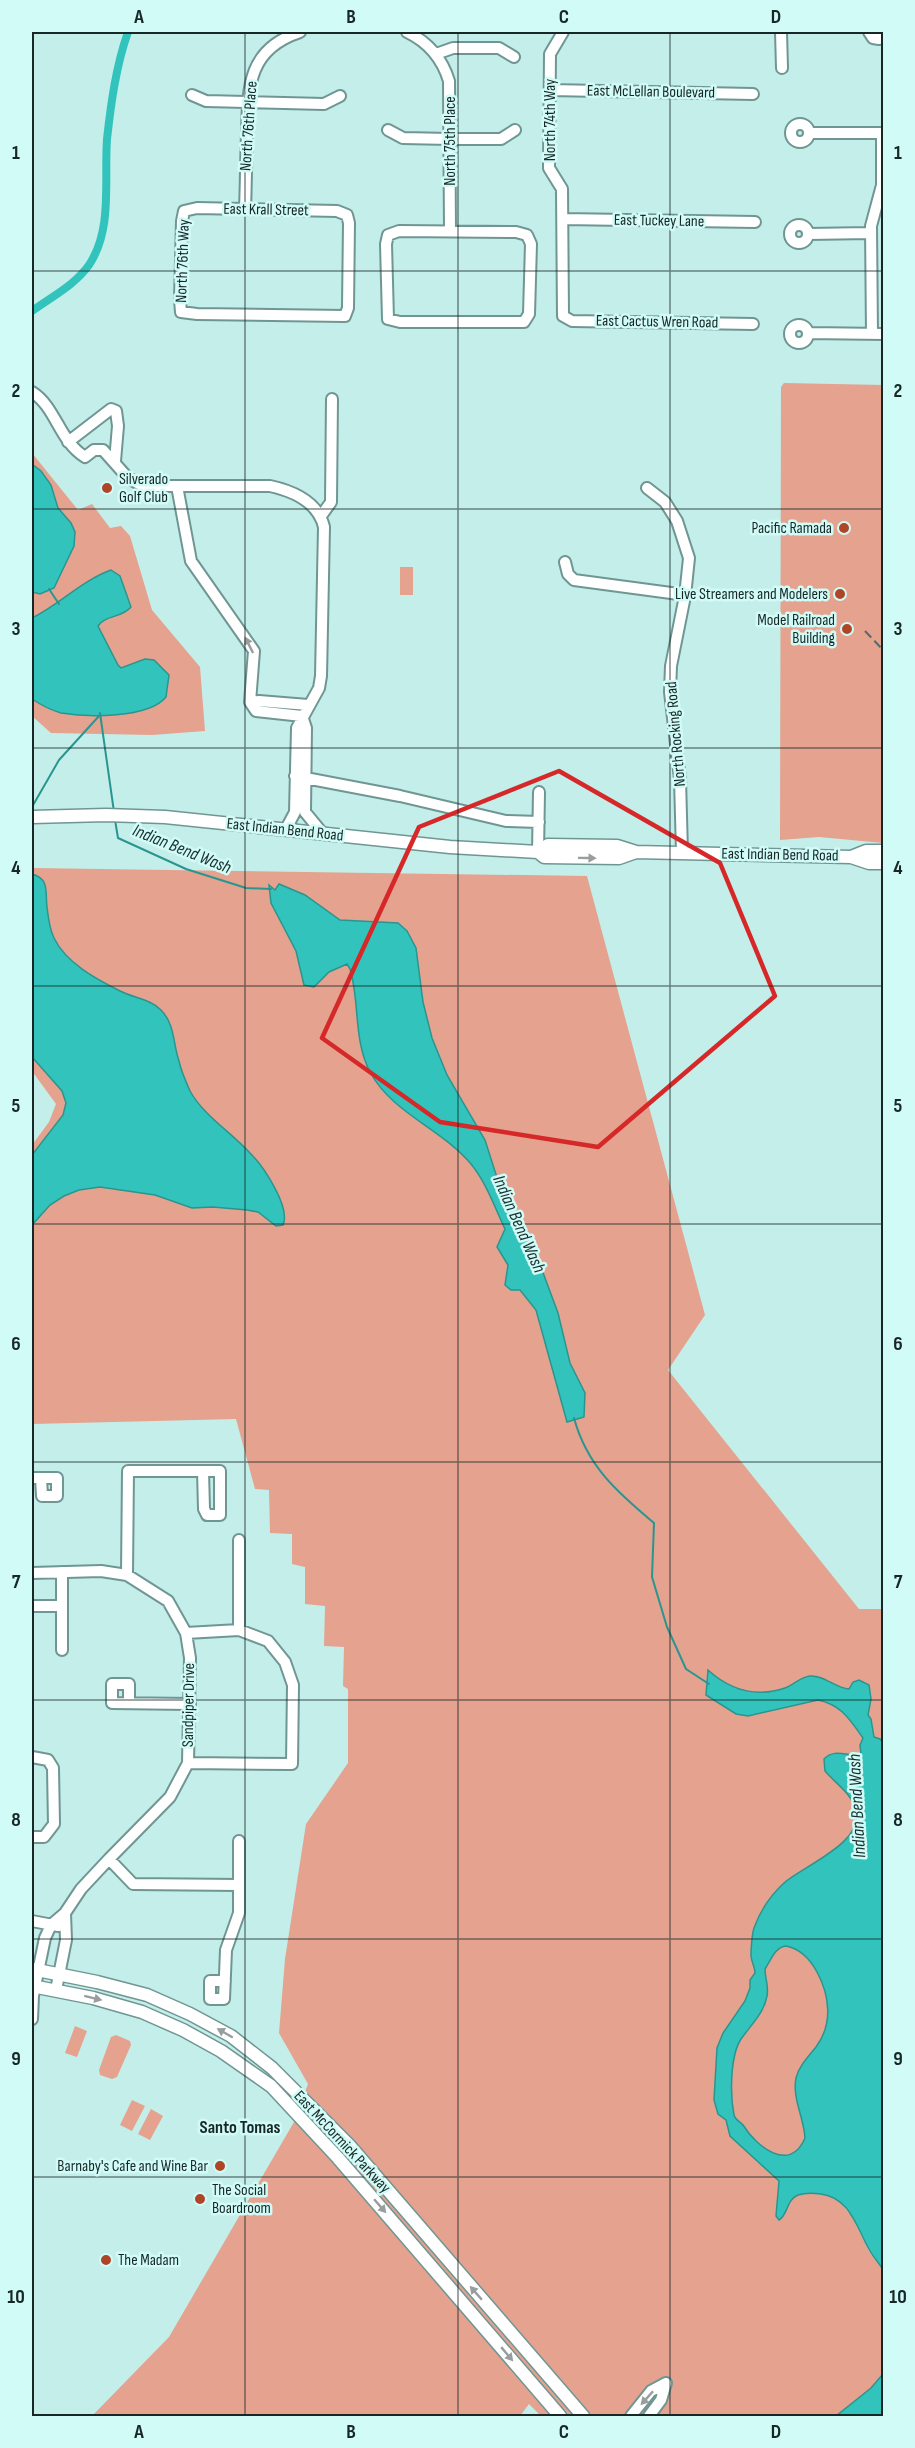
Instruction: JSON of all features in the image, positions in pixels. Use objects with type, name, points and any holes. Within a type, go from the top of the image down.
[{"type":"main road","name":"East Indian Bend Road","points":[[32,817],[119,815],[286,829],[450,847],[538,852],[548,845],[617,846],[636,852],[682,853],[851,856],[866,851],[884,851]]},
{"type":"main road","name":"East Indian Bend Road","points":[[851,856],[869,863],[884,863]]},
{"type":"main road","name":"East McCormick Parkway","points":[[35,1970],[147,1995],[231,2036],[272,2068],[349,2145],[583,2416]]},
{"type":"main road","name":"East McCormick Parkway","points":[[33,1986],[93,1998],[142,2012],[222,2051],[263,2080],[325,2143],[560,2416]]},
{"type":"main road","points":[[263,2080],[272,2068]]},
{"type":"street","name":"North 76th Place","points":[[245,209],[248,102],[251,79],[259,60],[280,39],[300,32]]},
{"type":"street","name":"North 75th Place","points":[[407,32],[424,42],[436,54],[446,72],[450,87],[450,231]]},
{"type":"street","name":"North 74th Way","points":[[562,32],[550,54],[549,168],[562,189],[563,316]]},
{"type":"street","points":[[782,32],[782,68]]},
{"type":"street","points":[[869,32],[873,38],[884,37]]},
{"type":"street","points":[[436,54],[453,48],[499,48],[514,57]]},
{"type":"street","name":"East McLellan Boulevard","points":[[549,90],[753,94]]},
{"type":"street","points":[[192,95],[206,101],[324,104],[340,96]]},
{"type":"street","points":[[388,130],[403,138],[450,139],[501,139],[515,130]]},
{"type":"street","points":[[809,133],[883,133],[882,185],[870,233],[872,334]]},
{"type":"street","name":"East Krall Street","points":[[184,211],[197,208],[338,211],[347,215],[349,223],[348,308],[345,316]]},
{"type":"street","name":"North 76th Way","points":[[184,211],[181,312],[345,316]]},
{"type":"street","name":"East Tuckey Lane","points":[[563,219],[754,222]]},
{"type":"street","points":[[399,231],[450,231],[516,232],[527,235],[531,244],[529,314],[524,322],[411,322],[387,319],[386,246],[388,235],[399,231]]},
{"type":"street","points":[[808,234],[870,233]]},
{"type":"street","name":"East Cactus Wren Road","points":[[563,316],[572,321],[753,324]]},
{"type":"street","points":[[808,333],[884,334]]},
{"type":"street","points":[[32,392],[48,409],[68,442],[85,457],[94,450],[103,450],[128,478],[143,486],[288,489],[307,501],[321,516],[324,527],[321,676],[319,688],[297,728],[299,777],[305,812],[323,834]]},
{"type":"street","points":[[321,516],[331,502],[332,399]]},
{"type":"street","points":[[68,442],[111,409],[116,411],[118,426],[115,461]]},
{"type":"street","points":[[177,486],[191,561],[254,651],[250,702],[302,716]]},
{"type":"street","name":"North Rocking Road","points":[[646,488],[666,502],[677,521],[689,558],[686,595],[672,666],[670,692],[680,778],[682,853]]},
{"type":"street","points":[[565,562],[568,574],[574,580],[686,595]]},
{"type":"street","points":[[279,709],[308,705]]},
{"type":"street","points":[[299,777],[400,796],[506,821],[539,822]]},
{"type":"street","points":[[286,829],[295,812],[299,777]]},
{"type":"street","points":[[538,852],[539,792]]},
{"type":"street","points":[[127,1575],[128,1471],[203,1472]]},
{"type":"street","points":[[239,1540],[239,1630]]},
{"type":"street","points":[[62,1572],[62,1650]]},
{"type":"street","name":"Sandpiper Drive","points":[[32,1573],[101,1572],[127,1575],[168,1601],[186,1633],[190,1658],[188,1763],[170,1797],[109,1858],[81,1889],[65,1913],[51,1924]]},
{"type":"street","points":[[32,1606],[62,1606]]},
{"type":"street","points":[[186,1633],[239,1630],[268,1641],[285,1662],[293,1685],[292,1764],[188,1763]]},
{"type":"street","points":[[129,1703],[190,1704]]},
{"type":"street","points":[[32,1757],[48,1760],[53,1768],[54,1824],[44,1837],[32,1837]]},
{"type":"street","points":[[225,1981],[226,1950],[239,1913],[239,1841]]},
{"type":"street","points":[[109,1858],[133,1884],[239,1885]]},
{"type":"street","points":[[56,1990],[67,1928],[65,1913]]},
{"type":"street","points":[[32,1921],[67,1928]]},
{"type":"street","points":[[32,2019],[35,1970],[51,1924]]},
{"type":"street","points":[[631,2416],[651,2391],[666,2383],[661,2400],[649,2416]]},
{"type":"highlighted area","points":[[559,771],[720,863],[775,996],[598,1147],[440,1122],[322,1038],[419,827]]},
{"type":"shaded area","points":[[784,383],[883,385],[883,843],[819,837],[780,840],[781,387]]},
{"type":"shaded area","name":"Silverado Golf Club","points":[[32,453],[78,510],[92,504],[110,528],[121,526],[130,536],[152,610],[200,667],[205,731],[152,735],[51,733],[32,716]]},
{"type":"shaded area","points":[[400,567],[413,567],[413,595],[400,595]]},
{"type":"shaded area","points":[[32,868],[587,876],[705,1315],[668,1370],[859,1609],[883,1609],[883,1871],[837,2199],[851,2215],[869,2251],[883,2270],[883,2374],[871,2388],[836,2416],[541,2416],[529,2404],[520,2416],[92,2416],[169,2337],[294,2122],[308,2084],[279,2033],[285,1959],[306,1824],[348,1763],[348,1689],[343,1686],[344,1647],[324,1646],[325,1606],[305,1604],[305,1567],[292,1564],[292,1534],[270,1533],[269,1490],[255,1489],[236,1419],[32,1424],[32,1145],[49,1122],[56,1104],[32,1071]]},
{"type":"shaded area","points":[[75,2026],[87,2031],[77,2057],[65,2053]]},
{"type":"shaded area","points":[[116,2035],[130,2041],[131,2045],[117,2077],[112,2079],[100,2075],[99,2070],[111,2037]]},
{"type":"shaded area","points":[[132,2100],[145,2106],[132,2131],[120,2125]]},
{"type":"shaded area","points":[[151,2109],[163,2116],[150,2140],[138,2134]]},
{"type":"water","points":[[32,464],[41,471],[51,485],[58,508],[71,523],[75,532],[74,546],[54,588],[40,594],[32,592]]},
{"type":"water","points":[[111,570],[120,576],[131,607],[101,622],[98,626],[121,668],[145,659],[154,660],[169,675],[166,697],[146,709],[116,715],[61,713],[50,709],[32,699],[32,618],[90,580]]},
{"type":"water","points":[[32,874],[42,879],[44,883],[51,931],[66,955],[92,976],[120,991],[152,1003],[166,1016],[181,1069],[190,1091],[202,1108],[262,1167],[280,1198],[284,1217],[283,1225],[276,1226],[258,1212],[213,1207],[192,1208],[155,1195],[100,1187],[79,1190],[64,1196],[50,1205],[32,1225],[32,1155],[63,1115],[66,1103],[62,1091],[32,1057]]},
{"type":"water","points":[[279,884],[305,895],[340,920],[398,923],[407,931],[416,948],[423,1002],[432,1038],[447,1075],[485,1140],[500,1187],[529,1235],[558,1313],[570,1363],[585,1393],[584,1417],[567,1422],[536,1310],[520,1290],[511,1290],[505,1285],[508,1265],[497,1247],[505,1229],[481,1179],[459,1152],[391,1099],[370,1072],[361,1047],[353,982],[347,964],[329,972],[314,987],[304,985],[296,951],[271,903],[269,885],[275,890]]},
{"type":"water","points":[[708,1670],[725,1683],[753,1692],[785,1688],[810,1676],[820,1677],[849,1689],[853,1682],[859,1680],[869,1685],[871,1699],[868,1715],[871,1719],[874,1737],[880,1739],[884,1744],[883,2270],[870,2251],[852,2216],[846,2208],[831,2197],[815,2193],[798,2195],[791,2200],[779,2220],[776,2216],[779,2181],[730,2136],[726,2120],[718,2114],[714,2100],[717,2048],[723,2033],[745,2001],[750,1988],[750,1980],[755,1973],[751,1952],[756,1922],[770,1898],[784,1883],[831,1852],[852,1832],[857,1821],[854,1803],[825,1771],[824,1759],[838,1753],[861,1754],[860,1745],[863,1738],[839,1709],[826,1702],[818,1700],[748,1716],[736,1714],[706,1695]],"holes":[[[786,1946],[804,1955],[814,1967],[825,1991],[828,2010],[821,2038],[796,2078],[797,2100],[805,2138],[799,2149],[791,2154],[782,2155],[764,2148],[734,2115],[732,2076],[737,2046],[760,2013],[767,1996],[765,1969],[779,1949]]]},
{"type":"water","points":[[883,2374],[883,2416],[836,2416],[871,2388]]},
{"type":"waterway","points":[[32,311],[77,279],[97,251],[102,236],[106,204],[107,139],[110,112],[117,71],[128,32]]},
{"type":"waterway","name":"Indian Bend Wash","points":[[49,589],[59,604]]},
{"type":"waterway","name":"Indian Bend Wash","points":[[100,713],[114,812]]},
{"type":"waterway","points":[[32,807],[59,760],[99,716]]},
{"type":"waterway","name":"Indian Bend Wash","points":[[115,820],[118,838],[186,869],[246,888],[271,889]]},
{"type":"waterway","name":"Indian Bend Wash","points":[[574,1418],[595,1464],[616,1489],[654,1523],[652,1577],[667,1627],[686,1669],[709,1684]]},
{"type":"railway","points":[[865,631],[884,651]]},
{"type":"place","name":"Silverado Golf Club","points":[[107,488]]},
{"type":"place","name":"Pacific Ramada","points":[[844,528]]},
{"type":"place","name":"Live Streamers and Modelers","points":[[840,594]]},
{"type":"place","name":"Model Railroad Building","points":[[847,629]]},
{"type":"place","name":"Barnaby's Cafe and Wine Bar","points":[[220,2166]]},
{"type":"place","name":"The Social Boardroom","points":[[200,2199]]},
{"type":"place","name":"The Madam","points":[[106,2260]]},
{"type":"district","name":"Santo Tomas","points":[[240,2127]]}]
